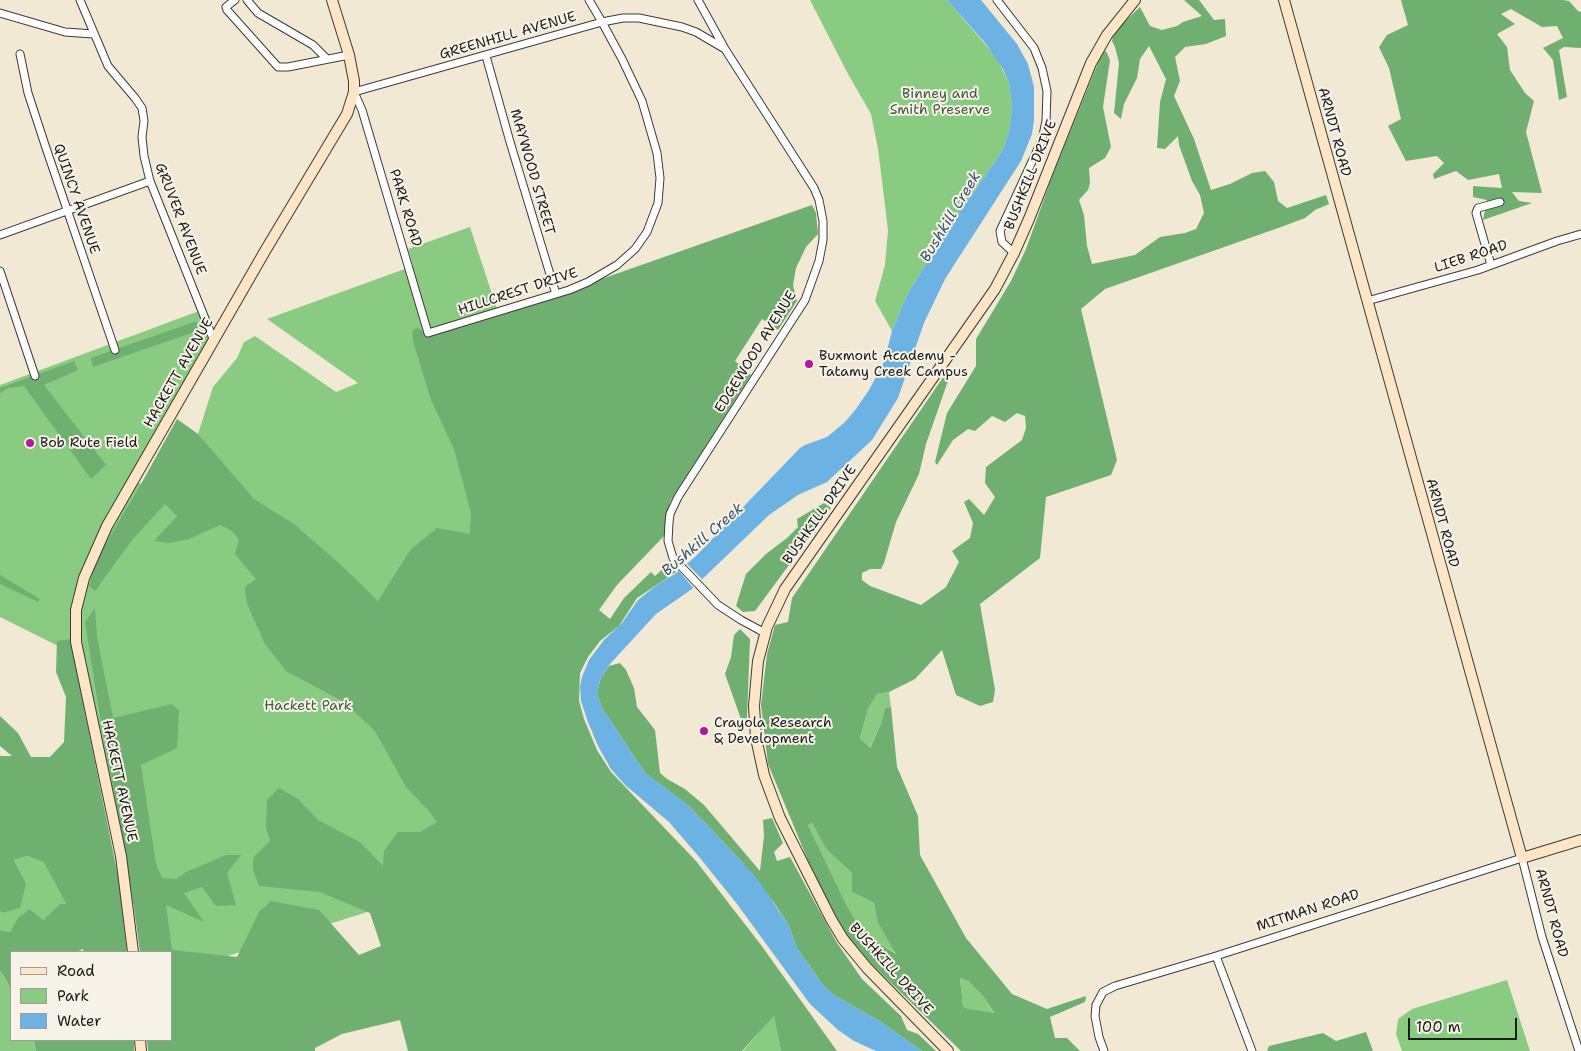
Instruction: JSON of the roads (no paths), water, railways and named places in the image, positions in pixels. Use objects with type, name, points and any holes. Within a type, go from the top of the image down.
[{"type":"main road","name":"HACKETT AVENUE","points":[[133,951],[121,856],[76,642],[76,610],[84,578],[107,526],[265,251],[347,114],[354,92],[354,81],[349,55],[332,0]]},
{"type":"main road","name":"BUSHKILL DRIVE","points":[[948,1051],[867,968],[843,939],[827,911],[774,804],[758,756],[754,722],[756,676],[765,633],[778,602],[995,289],[1014,253],[1091,63],[1106,35],[1135,0]]},
{"type":"main road","name":"ARNDT ROAD","points":[[1284,0],[1522,858]]},
{"type":"main road","name":"MITMAN ROAD","points":[[1522,858],[1581,840]]},
{"type":"street","name":"GRUVER AVENUE","points":[[80,0],[108,66],[142,108],[144,121],[143,148],[150,181],[214,341]]},
{"type":"street","points":[[235,0],[226,8],[227,10],[278,66],[288,67],[349,55]]},
{"type":"street","points":[[247,0],[258,13],[313,45],[327,59]]},
{"type":"street","name":"HILLCREST DRIVE","points":[[428,333],[556,294],[588,282],[617,265],[635,248],[647,232],[658,203],[660,178],[657,153],[642,101],[589,0]]},
{"type":"street","name":"EDGEWOOD AVENUE","points":[[698,0],[725,49],[814,188],[819,200],[823,221],[819,261],[805,300],[673,505],[670,514],[668,541],[673,558],[704,589],[711,599],[725,610],[765,633]]},
{"type":"street","points":[[997,0],[1034,48],[1042,68],[1047,91],[1046,121],[1042,140],[1000,231],[1002,242],[1014,253]]},
{"type":"street","points":[[0,13],[65,32],[93,34]]},
{"type":"street","name":"GREENHILL AVENUE","points":[[354,92],[602,22],[623,18],[639,18],[666,23],[696,32],[725,49]]},
{"type":"street","name":"QUINCY AVENUE","points":[[20,54],[28,93],[115,350]]},
{"type":"street","name":"MAYWOOD STREET","points":[[486,56],[556,294]]},
{"type":"street","name":"PARK ROAD","points":[[354,92],[362,110],[428,333]]},
{"type":"street","points":[[0,235],[150,181]]},
{"type":"street","points":[[1491,265],[1476,213],[1478,208],[1500,202]]},
{"type":"street","name":"LIEB ROAD","points":[[1367,301],[1491,265],[1581,234]]},
{"type":"street","points":[[0,271],[35,376]]},
{"type":"street","name":"MITMAN ROAD","points":[[1104,1051],[1095,1016],[1096,1005],[1103,992],[1115,986],[1216,956],[1522,858]]},
{"type":"street","name":"ARNDT ROAD","points":[[1522,858],[1542,937],[1579,1051]]},
{"type":"street","points":[[1216,956],[1252,1051]]},
{"type":"water","points":[[947,0],[981,0],[1017,44],[1028,64],[1034,87],[1034,120],[1032,134],[1021,161],[945,279],[924,323],[898,398],[872,440],[827,482],[798,495],[769,515],[692,589],[656,614],[610,664],[600,680],[597,694],[602,708],[645,773],[689,806],[756,877],[788,924],[797,948],[823,985],[834,995],[881,1022],[922,1051],[876,1051],[854,1041],[838,1030],[810,1004],[737,904],[700,858],[669,822],[625,785],[611,769],[598,746],[588,722],[581,701],[580,687],[589,660],[604,640],[622,623],[638,600],[658,584],[675,574],[696,556],[800,448],[827,437],[845,422],[856,409],[884,362],[892,331],[908,293],[945,233],[1004,147],[1009,132],[1012,108],[1009,83],[1003,69],[986,44]]},
{"type":"place","name":"Buxmont Academy - Tatamy Creek Campus","points":[[809,364]]},
{"type":"place","name":"Bob Rute Field","points":[[30,443]]},
{"type":"place","name":"Crayola Research & Development","points":[[704,731]]},
{"type":"park label","name":"Binney and Smith Preserve","points":[[940,102]]},
{"type":"park label","name":"Hackett Park","points":[[308,706]]},
{"type":"water label","name":"Bushkill Creek","points":[[951,217]]},
{"type":"water label","name":"Bushkill Creek","points":[[703,540]]}]
